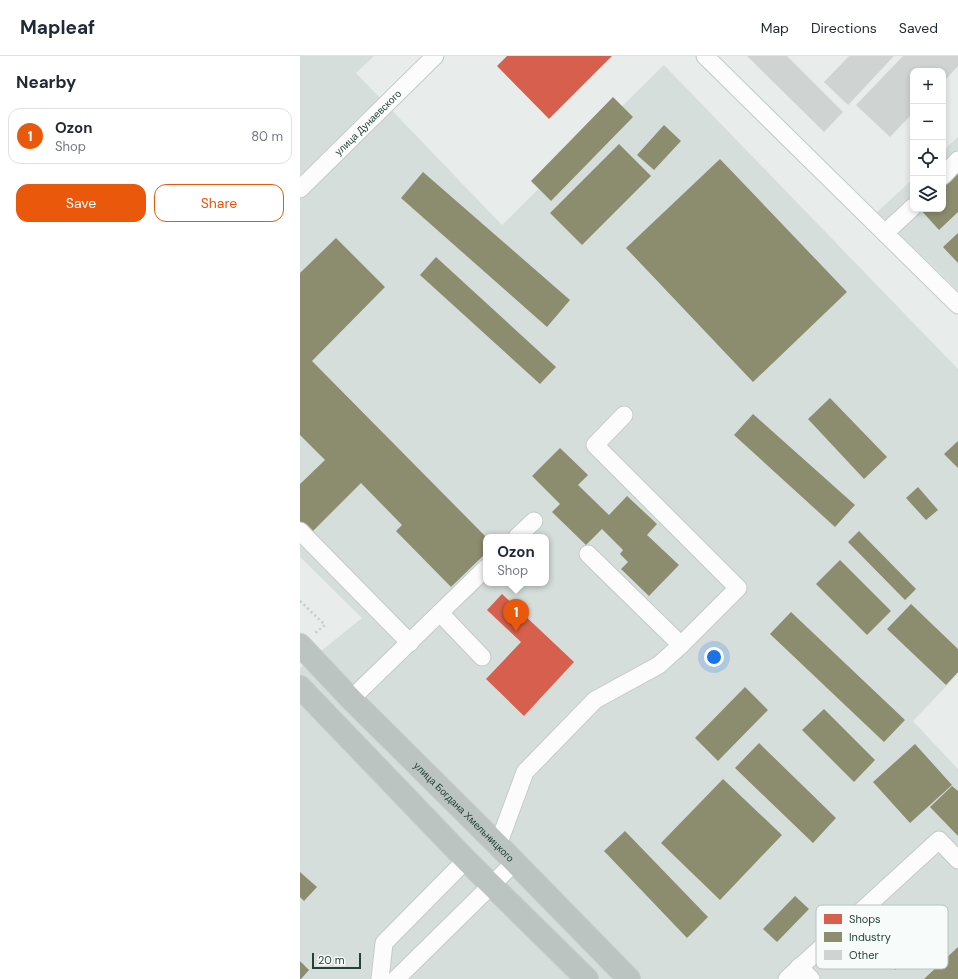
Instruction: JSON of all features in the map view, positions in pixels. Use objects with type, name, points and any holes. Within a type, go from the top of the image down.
[{"type":"highway","name":"улица Богдана Хмельницкого","points":[[300,645],[351,700],[498,845],[630,979]]},
{"type":"highway","points":[[300,687],[466,860],[587,979]]},
{"type":"street","name":"улица Дунаевского","points":[[300,189],[435,56]]},
{"type":"street","points":[[705,56],[958,305]]},
{"type":"street","points":[[946,173],[958,160]]},
{"type":"street","points":[[885,233],[910,210]]},
{"type":"street","points":[[498,845],[525,772],[595,700],[659,665],[738,588],[595,445],[624,415]]},
{"type":"street","points":[[520,534],[534,521]]},
{"type":"street","points":[[300,531],[410,643]]},
{"type":"street","points":[[588,554],[681,645]]},
{"type":"street","points":[[351,700],[483,571]]},
{"type":"street","points":[[440,613],[482,656]]},
{"type":"street","points":[[874,905],[939,840],[958,860]]},
{"type":"street","points":[[380,979],[384,943],[466,860]]},
{"type":"street","points":[[396,979],[515,862]]},
{"type":"street","points":[[787,979],[805,973],[816,962]]},
{"type":"path","points":[[300,601],[325,625]]},
{"type":"shaded area","points":[[300,56],[374,56],[356,73],[502,225],[664,65],[958,369],[958,674],[913,721],[958,769],[958,979],[300,979],[300,668],[362,618],[300,557]]},
{"type":"shaded area","points":[[958,137],[958,291],[877,212],[910,182],[910,212],[946,212],[946,148]]},
{"type":"building: Shops","points":[[507,56],[612,56],[549,119],[497,66]]},
{"type":"building: Shops","points":[[502,594],[574,662],[524,716],[486,679],[521,642],[487,610]]},
{"type":"building: Industry","points":[[613,97],[633,117],[551,201],[531,181]]},
{"type":"building: Industry","points":[[664,125],[681,141],[654,170],[637,155]]},
{"type":"building: Industry","points":[[619,144],[651,176],[582,245],[550,213]]},
{"type":"building: Industry","points":[[720,159],[847,292],[753,382],[626,248]]},
{"type":"building: Industry","points":[[423,172],[570,300],[547,327],[401,198]]},
{"type":"building: Industry","points":[[958,173],[958,212],[939,230],[923,212],[946,212],[946,184]]},
{"type":"building: Industry","points":[[958,233],[958,263],[943,247]]},
{"type":"building: Industry","points":[[336,238],[385,287],[312,361],[483,534],[483,556],[451,587],[396,531],[402,525],[361,483],[310,534],[300,524],[300,484],[325,460],[300,435],[300,273]]},
{"type":"building: Industry","points":[[436,257],[556,367],[540,384],[420,275]]},
{"type":"building: Industry","points":[[830,398],[887,457],[864,479],[808,419]]},
{"type":"building: Industry","points":[[753,414],[855,505],[835,527],[734,435]]},
{"type":"building: Industry","points":[[958,441],[958,468],[944,454]]},
{"type":"building: Industry","points":[[560,448],[588,475],[578,485],[609,515],[627,496],[657,524],[647,535],[679,565],[649,596],[621,569],[628,562],[620,554],[623,550],[602,529],[586,545],[552,512],[560,504],[532,476]]},
{"type":"building: Industry","points":[[918,487],[938,510],[926,520],[906,498]]},
{"type":"building: Industry","points":[[859,531],[916,589],[905,600],[848,542]]},
{"type":"building: Industry","points":[[840,560],[891,611],[867,635],[816,584]]},
{"type":"building: Industry","points":[[911,604],[958,649],[958,672],[946,685],[887,629]]},
{"type":"building: Industry","points":[[791,612],[905,720],[884,742],[770,634]]},
{"type":"building: Industry","points":[[745,687],[768,710],[718,761],[695,738]]},
{"type":"building: Industry","points":[[824,709],[875,760],[854,782],[802,730]]},
{"type":"building: Industry","points":[[759,743],[836,818],[813,843],[735,768]]},
{"type":"building: Industry","points":[[915,744],[952,785],[910,823],[873,782]]},
{"type":"building: Industry","points":[[723,779],[782,835],[720,900],[661,843]]},
{"type":"building: Industry","points":[[952,786],[958,791],[958,836],[930,807]]},
{"type":"building: Industry","points":[[625,831],[708,917],[687,938],[604,851]]},
{"type":"building: Industry","points":[[300,872],[317,887],[304,901],[300,897]]},
{"type":"building: Industry","points":[[795,896],[809,909],[777,942],[763,929]]},
{"type":"building: Industry","points":[[958,947],[958,979],[924,979],[935,969],[948,969],[948,956]]},
{"type":"building: Industry","points":[[300,961],[309,970],[301,979],[300,979]]},
{"type":"building: Other","points":[[747,56],[787,56],[843,112],[824,132]]},
{"type":"building: Other","points":[[849,56],[894,56],[848,105],[824,82]]},
{"type":"building: Other","points":[[903,56],[958,56],[958,66],[946,79],[946,68],[910,68],[910,116],[890,137],[856,105]]},
{"type":"place","name":"Ozon","points":[[516,632]]}]
